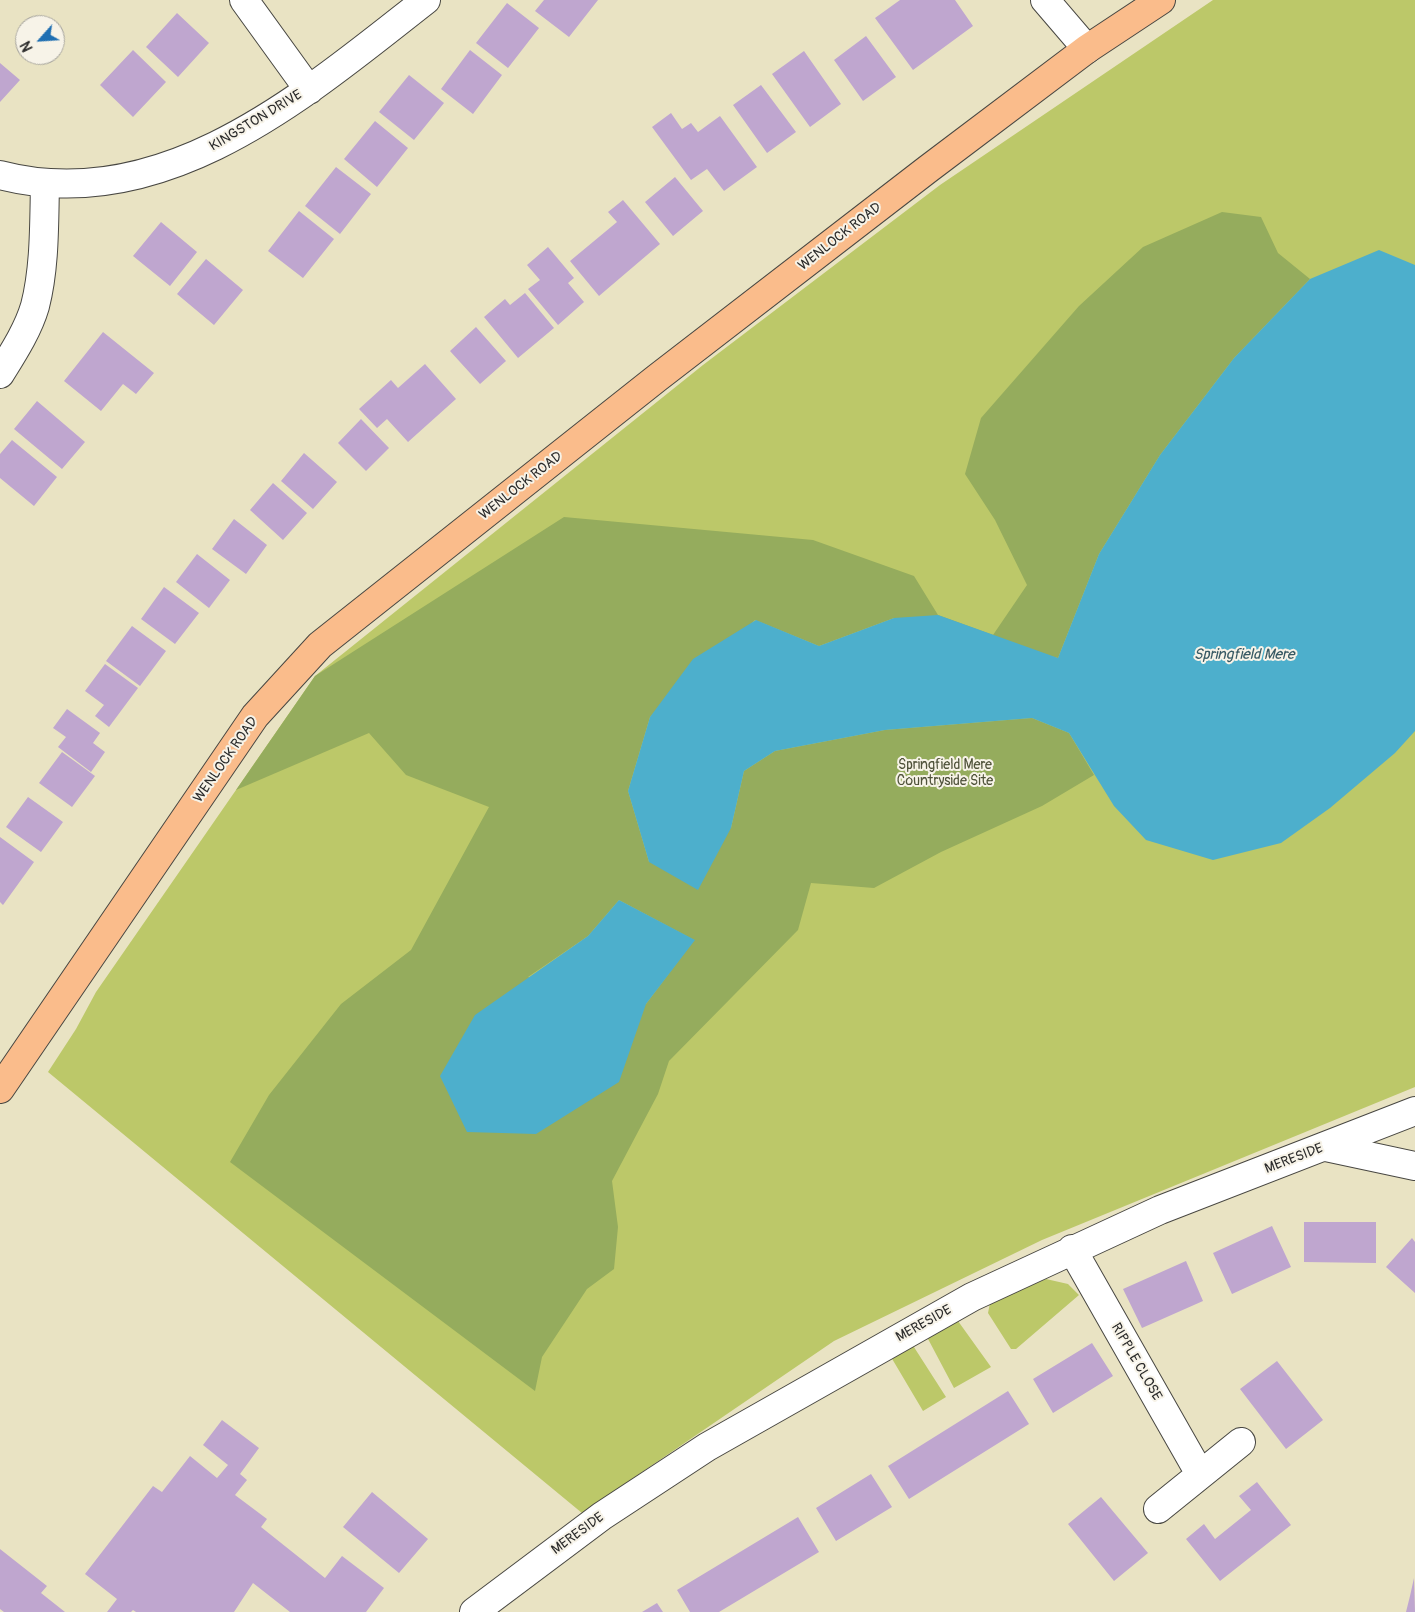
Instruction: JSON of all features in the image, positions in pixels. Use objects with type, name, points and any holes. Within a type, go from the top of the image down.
[{"type":"main road","name":"WENLOCK ROAD","points":[[0,1089],[255,716],[320,645],[656,378],[1087,49],[1161,0]]},
{"type":"street","points":[[244,0],[271,34],[309,90]]},
{"type":"street","name":"KINGSTON DRIVE","points":[[0,175],[46,184],[114,179],[154,170],[189,159],[230,140],[309,90],[426,0]]},
{"type":"street","points":[[1045,0],[1087,49]]},
{"type":"street","points":[[0,374],[17,348],[34,306],[42,260],[46,184]]},
{"type":"street","name":"MERESIDE","points":[[474,1612],[602,1516],[707,1447],[972,1297],[1072,1249],[1160,1210],[1415,1111]]},
{"type":"street","points":[[1326,1147],[1415,1166]]},
{"type":"street","name":"RIPPLE CLOSE","points":[[1072,1249],[1200,1474]]},
{"type":"street","points":[[1158,1509],[1241,1442]]},
{"type":"green space","name":"Springfield Mere Countryside Site","points":[[1213,0],[1415,0],[1415,1087],[1042,1240],[834,1341],[582,1513],[48,1072],[76,1029],[96,992],[315,676],[703,365],[940,185]]},
{"type":"green space","points":[[1222,212],[1261,217],[1278,253],[1310,279],[1234,358],[1160,455],[1099,554],[1058,658],[894,618],[819,646],[755,620],[650,717],[628,791],[649,862],[731,828],[744,771],[775,751],[885,730],[1032,718],[1069,733],[1094,775],[1042,806],[941,852],[874,888],[811,883],[798,930],[669,1061],[658,1094],[612,1181],[618,1227],[614,1269],[587,1289],[542,1357],[535,1391],[230,1162],[269,1095],[341,1004],[411,950],[489,807],[406,775],[369,733],[236,790],[315,676],[564,517],[813,540],[914,576],[938,615],[993,635],[1027,585],[995,520],[965,474],[981,418],[1079,306],[1143,247]],"holes":[[[619,900],[694,940],[646,1004],[528,977],[588,936]]]},
{"type":"green space","points":[[1046,1279],[1068,1284],[1079,1295],[1016,1349],[1011,1349],[988,1313],[990,1303]]},
{"type":"green space","points":[[958,1321],[991,1367],[954,1388],[927,1337]]},
{"type":"green space","points":[[912,1344],[946,1397],[923,1411],[891,1357]]},
{"type":"water","name":"Springfield Mere","points":[[1379,250],[1415,265],[1415,731],[1395,753],[1330,808],[1281,843],[1213,860],[1146,840],[1114,806],[1069,733],[1032,718],[885,730],[775,751],[744,771],[731,828],[698,890],[649,862],[628,791],[650,717],[693,659],[756,620],[819,646],[894,618],[938,615],[1058,658],[1099,554],[1160,455],[1234,358],[1310,279]]},
{"type":"water","points":[[619,900],[695,940],[646,1004],[619,1082],[536,1134],[467,1132],[440,1076],[475,1015],[588,936]]},
{"type":"building","points":[[544,0],[598,0],[569,37],[535,11]]},
{"type":"building","points":[[900,0],[955,0],[973,26],[913,70],[875,18]]},
{"type":"building","points":[[507,3],[539,28],[508,68],[476,43]]},
{"type":"building","points":[[177,13],[209,43],[178,77],[146,47]]},
{"type":"building","points":[[866,36],[896,77],[863,101],[834,60]]},
{"type":"building","points":[[133,50],[166,82],[133,117],[100,85]]},
{"type":"building","points":[[470,50],[502,75],[473,114],[441,89]]},
{"type":"building","points":[[804,51],[841,104],[810,127],[772,74]]},
{"type":"building","points":[[0,63],[20,80],[0,102]]},
{"type":"building","points":[[409,75],[444,103],[414,140],[379,112]]},
{"type":"building","points":[[761,85],[796,132],[767,153],[733,105]]},
{"type":"building","points":[[671,113],[682,129],[691,123],[698,132],[720,116],[757,167],[724,191],[707,169],[691,180],[652,127]]},
{"type":"building","points":[[375,121],[408,148],[377,187],[344,159]]},
{"type":"building","points":[[336,167],[371,194],[340,234],[305,206]]},
{"type":"building","points":[[675,177],[703,211],[673,236],[645,202]]},
{"type":"building","points":[[623,200],[660,244],[599,296],[570,261],[617,222],[608,212]]},
{"type":"building","points":[[299,211],[334,239],[303,278],[268,251]]},
{"type":"building","points":[[161,222],[197,252],[170,286],[133,256]]},
{"type":"building","points":[[548,247],[574,278],[568,283],[584,302],[558,325],[528,289],[540,280],[527,265]]},
{"type":"building","points":[[206,259],[243,290],[214,325],[177,294]]},
{"type":"building","points":[[525,293],[554,328],[518,358],[484,317],[505,299],[510,305]]},
{"type":"building","points":[[476,327],[506,361],[480,384],[450,351]]},
{"type":"building","points":[[103,332],[154,373],[136,394],[123,384],[101,411],[64,381]]},
{"type":"building","points":[[425,364],[456,399],[408,442],[387,419],[377,428],[359,409],[391,380],[398,388]]},
{"type":"building","points":[[37,401],[85,442],[62,469],[14,429]]},
{"type":"building","points":[[361,419],[389,448],[366,471],[338,443]]},
{"type":"building","points":[[12,440],[57,477],[34,506],[0,478],[0,454]]},
{"type":"building","points":[[304,453],[337,482],[313,509],[281,481]]},
{"type":"building","points":[[273,483],[307,513],[283,540],[250,510]]},
{"type":"building","points":[[234,519],[267,545],[246,574],[212,549]]},
{"type":"building","points":[[197,554],[230,580],[209,608],[176,582]]},
{"type":"building","points":[[164,587],[199,613],[175,644],[141,619]]},
{"type":"building","points":[[132,626],[166,651],[140,686],[106,661]]},
{"type":"building","points":[[105,664],[138,688],[109,727],[95,716],[104,705],[85,691]]},
{"type":"building","points":[[67,709],[100,733],[93,743],[105,752],[91,772],[58,747],[66,737],[53,728]]},
{"type":"building","points":[[62,752],[95,776],[72,807],[39,783]]},
{"type":"building","points":[[28,797],[63,822],[41,852],[6,827]]},
{"type":"building","points":[[0,837],[34,862],[3,905],[0,902]]},
{"type":"building","points":[[1304,1222],[1376,1222],[1376,1263],[1304,1262]]},
{"type":"building","points":[[1272,1226],[1291,1267],[1232,1294],[1213,1253]]},
{"type":"building","points":[[1412,1238],[1415,1242],[1415,1293],[1386,1267]]},
{"type":"building","points":[[1186,1261],[1203,1301],[1142,1328],[1123,1289]]},
{"type":"building","points":[[1092,1343],[1113,1376],[1053,1413],[1033,1379]]},
{"type":"building","points":[[1277,1361],[1323,1420],[1286,1449],[1240,1389]]},
{"type":"building","points":[[1008,1391],[1029,1424],[909,1499],[888,1466]]},
{"type":"building","points":[[222,1420],[259,1448],[240,1474],[247,1480],[235,1495],[267,1519],[261,1527],[325,1578],[342,1556],[384,1588],[366,1612],[290,1612],[253,1583],[234,1612],[136,1612],[133,1610],[131,1612],[107,1612],[117,1599],[85,1574],[153,1486],[162,1492],[190,1456],[217,1478],[228,1465],[203,1445]]},
{"type":"building","points":[[871,1474],[892,1507],[836,1541],[816,1508]]},
{"type":"building","points":[[1257,1482],[1291,1525],[1220,1581],[1186,1539],[1204,1524],[1215,1539],[1251,1510],[1239,1496]]},
{"type":"building","points":[[372,1492],[428,1539],[399,1573],[343,1527]]},
{"type":"building","points":[[1101,1497],[1148,1553],[1114,1581],[1068,1524]]},
{"type":"building","points":[[798,1517],[819,1552],[719,1612],[690,1612],[677,1590]]},
{"type":"building","points":[[0,1549],[47,1586],[41,1593],[65,1612],[4,1612],[0,1609]]},
{"type":"building","points":[[1414,1578],[1415,1612],[1406,1612],[1410,1596]]},
{"type":"building","points":[[657,1603],[663,1612],[642,1612]]}]
